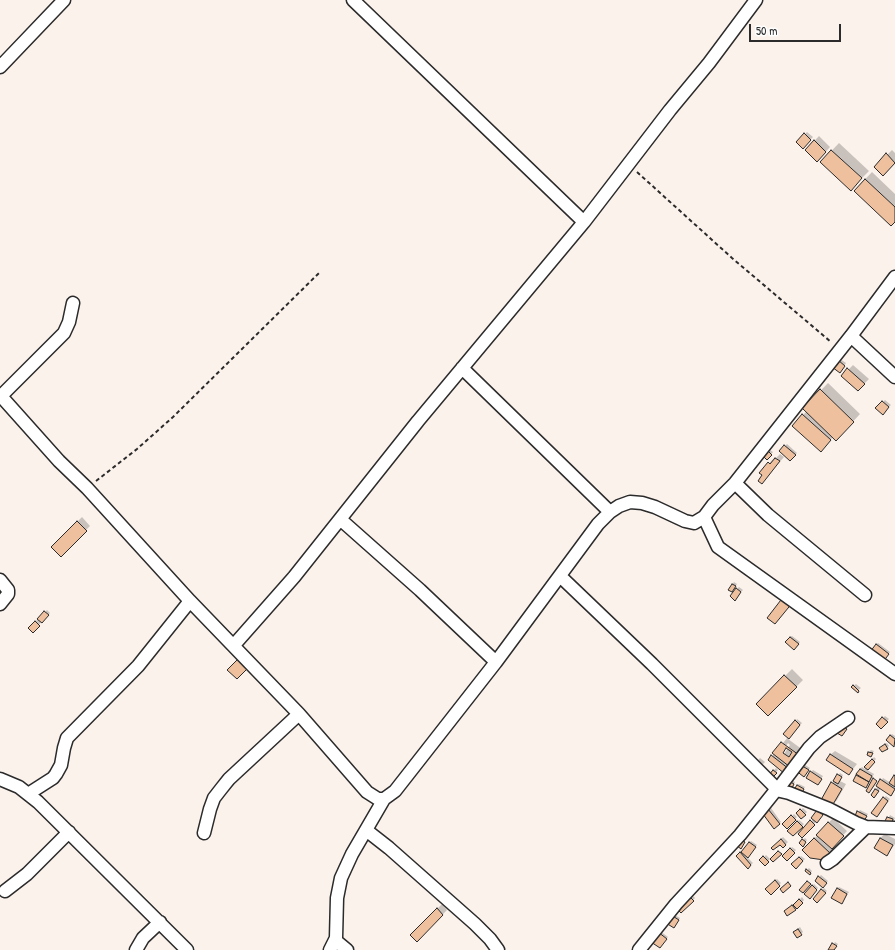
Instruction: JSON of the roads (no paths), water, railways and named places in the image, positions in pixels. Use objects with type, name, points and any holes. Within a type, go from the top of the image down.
[{"type":"street","points":[[0,67],[64,0]]},
{"type":"street","points":[[353,0],[584,222]]},
{"type":"street","points":[[234,645],[294,577],[462,368],[584,222],[670,110],[709,63],[756,0]]},
{"type":"street","points":[[347,950],[332,945],[337,931],[337,898],[341,878],[352,854],[384,799],[395,791],[496,662],[598,524],[610,512],[619,506],[630,502],[655,506],[694,523],[704,517],[713,505],[735,483],[851,336],[895,277]]},
{"type":"street","points":[[73,303],[69,322],[64,333],[0,395],[59,461],[87,488],[190,601],[299,714],[367,792],[378,799],[384,799]]},
{"type":"street","points":[[851,336],[895,378]]},
{"type":"street","points":[[462,368],[610,512]]},
{"type":"street","points":[[735,483],[768,515],[865,595]]},
{"type":"street","points":[[704,517],[718,547],[895,674]]},
{"type":"street","points":[[340,519],[420,590],[496,662]]},
{"type":"street","points":[[560,576],[652,664],[777,790],[829,809],[856,824],[866,827],[895,828]]},
{"type":"street","points":[[0,580],[8,590],[8,594],[0,604]]},
{"type":"street","points":[[28,794],[56,774],[61,765],[67,738],[138,666],[190,601]]},
{"type":"street","points":[[204,833],[214,798],[221,789],[229,779],[299,714]]},
{"type":"street","points":[[639,950],[676,904],[740,835],[809,748],[820,737],[848,718]]},
{"type":"street","points":[[0,779],[10,782],[38,802],[187,950]]},
{"type":"street","points":[[826,863],[833,859],[866,827]]},
{"type":"street","points":[[366,830],[389,848],[475,924],[498,950]]},
{"type":"street","points":[[6,891],[27,874],[69,832]]},
{"type":"street","points":[[136,950],[143,938],[160,922]]}]
